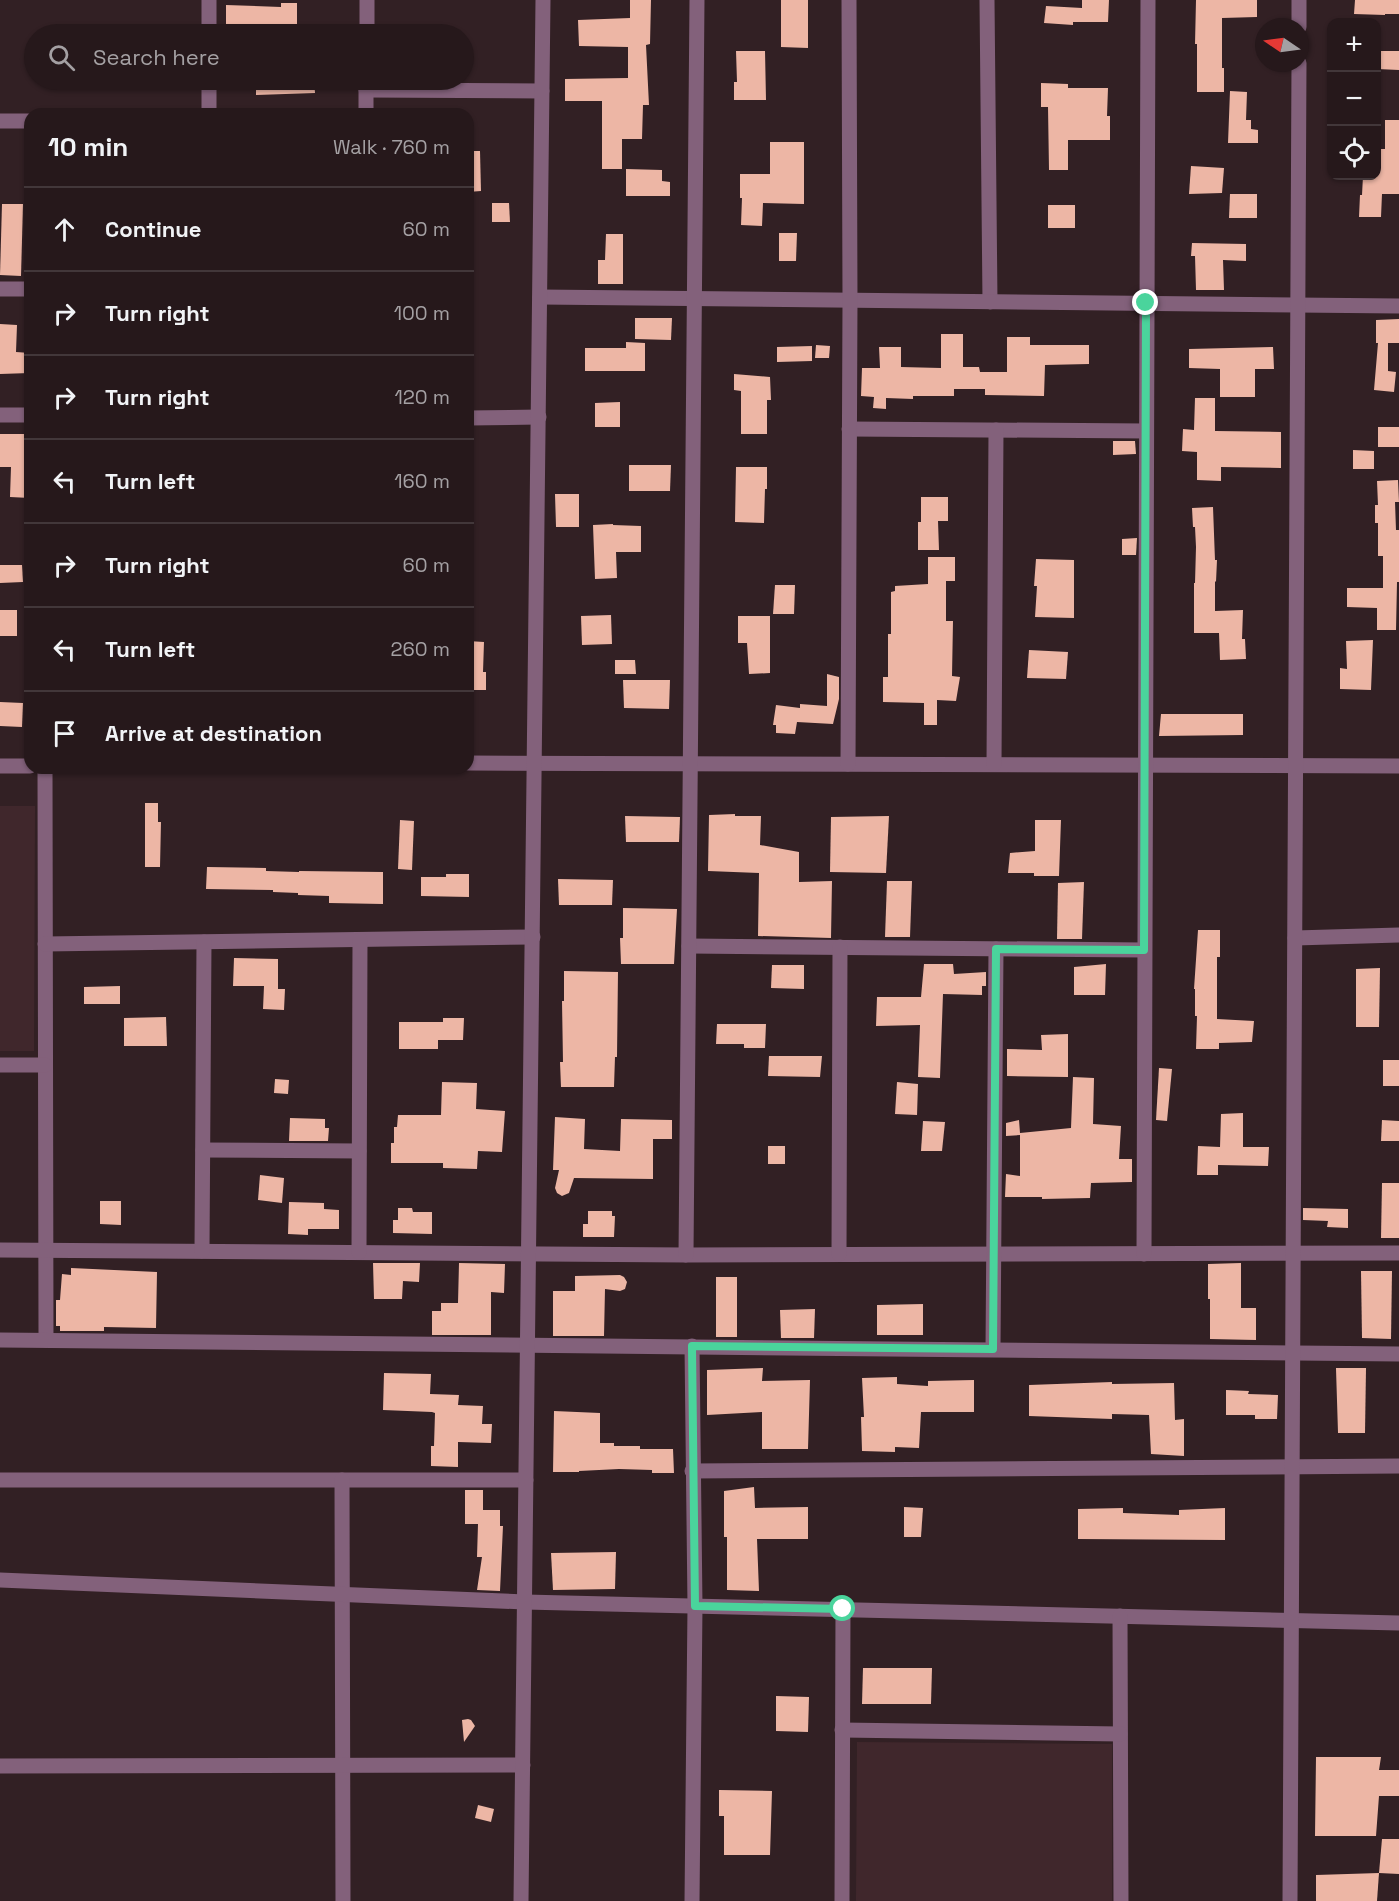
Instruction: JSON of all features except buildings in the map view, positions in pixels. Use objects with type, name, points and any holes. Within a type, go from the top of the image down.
[{"type":"street","points":[[209,0],[209,24]]},
{"type":"street","points":[[367,0],[367,24]]},
{"type":"street","points":[[521,1901],[543,0]]},
{"type":"street","points":[[686,1255],[697,0]]},
{"type":"street","points":[[848,764],[849,0]]},
{"type":"street","points":[[987,0],[990,302]]},
{"type":"street","points":[[1144,1254],[1148,0]]},
{"type":"street","points":[[1299,0],[1299,18]]},
{"type":"street","points":[[1290,1901],[1299,72]]},
{"type":"street","points":[[474,89],[542,91]]},
{"type":"street","points":[[209,90],[209,108]]},
{"type":"street","points":[[366,90],[366,108]]},
{"type":"street","points":[[0,121],[24,121]]},
{"type":"street","points":[[0,289],[24,289]]},
{"type":"street","points":[[540,297],[1399,306]]},
{"type":"street","points":[[0,415],[24,415]]},
{"type":"street","points":[[474,418],[539,417]]},
{"type":"street","points":[[849,429],[1146,431]]},
{"type":"street","points":[[994,764],[996,430]]},
{"type":"street","points":[[474,763],[1399,766]]},
{"type":"street","points":[[0,766],[24,766]]},
{"type":"street","points":[[45,774],[45,1340]]},
{"type":"street","points":[[1295,938],[1399,935]]},
{"type":"street","points":[[45,944],[533,937]]},
{"type":"street","points":[[359,1252],[360,940]]},
{"type":"street","points":[[202,1251],[204,942]]},
{"type":"street","points":[[689,946],[1144,950]]},
{"type":"street","points":[[839,1254],[840,947]]},
{"type":"street","points":[[993,1349],[996,949]]},
{"type":"street","points":[[0,1065],[45,1065]]},
{"type":"street","points":[[203,1150],[359,1151]]},
{"type":"street","points":[[0,1250],[686,1255],[1399,1253]]},
{"type":"street","points":[[0,1340],[1399,1354]]},
{"type":"street","points":[[692,1346],[695,1606],[692,1901]]},
{"type":"street","points":[[692,1471],[1399,1466]]},
{"type":"street","points":[[0,1480],[526,1480]]},
{"type":"street","points":[[342,1480],[343,1901]]},
{"type":"street","points":[[0,1580],[525,1602],[1399,1623]]},
{"type":"street","points":[[842,1901],[843,1609]]},
{"type":"street","points":[[1120,1616],[1121,1901]]},
{"type":"street","points":[[842,1730],[1120,1734]]},
{"type":"street","points":[[0,1766],[523,1765]]},
{"type":"shaded area","points":[[0,806],[35,806],[34,1051],[0,1051]]},
{"type":"shaded area","points":[[857,1742],[1112,1744],[1112,1901],[856,1901]]},
{"type":"route","points":[[843,1609],[695,1606],[692,1346],[993,1349],[996,949],[1144,950],[1146,303]]}]
